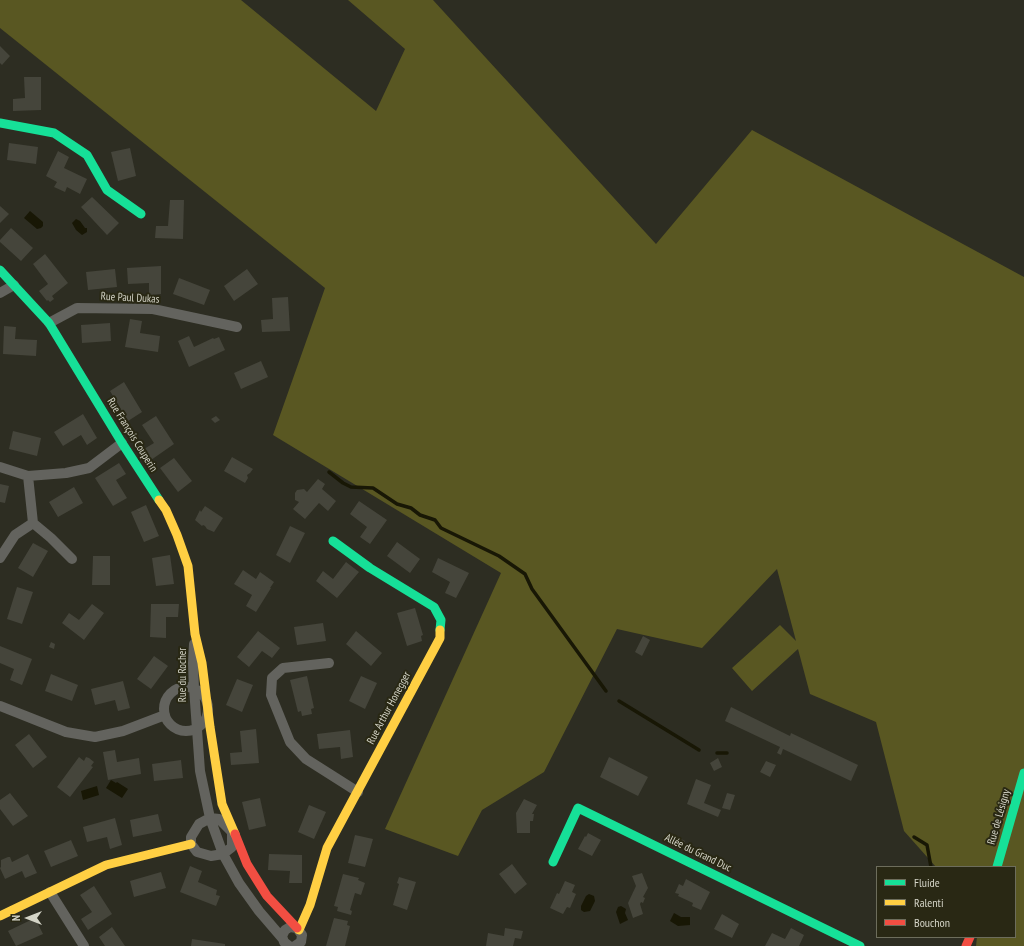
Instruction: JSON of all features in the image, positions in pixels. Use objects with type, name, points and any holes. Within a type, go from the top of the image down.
[{"type":"street","points":[[0,123],[54,133],[68,142],[87,155],[107,190],[141,214]]},
{"type":"street","name":"Rue François Couperin","points":[[0,270],[49,324],[122,443],[166,510],[188,566],[195,634]]},
{"type":"street","points":[[0,293],[14,285]]},
{"type":"street","name":"Rue Paul Dukas","points":[[49,324],[77,308],[153,309],[236,327]]},
{"type":"street","points":[[0,467],[28,476],[66,474],[89,468],[122,443]]},
{"type":"street","points":[[28,476],[33,523],[72,559]]},
{"type":"street","points":[[0,558],[15,535],[33,523]]},
{"type":"street","name":"Rue Arthur Honegger","points":[[294,940],[310,905],[327,848],[440,638],[442,620],[434,607],[370,568],[334,540]]},
{"type":"street","name":"Rue du Rocher","points":[[195,634],[193,663],[196,728],[200,772],[210,818],[223,854],[239,883],[259,910],[294,940]]},
{"type":"street","name":"Rue du Rocher","points":[[195,634],[202,663],[222,804],[232,832],[247,864],[294,940]]},
{"type":"street","points":[[329,663],[283,668],[272,678],[271,695],[290,742],[306,758],[358,792]]},
{"type":"street","points":[[181,687],[194,688],[203,695],[208,706],[208,712],[204,722],[189,731],[172,726],[165,715],[164,705],[169,695],[181,687]]},
{"type":"street","points":[[0,706],[66,732],[95,737],[124,731],[165,715]]},
{"type":"street","name":"Rue de Lésigny","points":[[996,866],[1005,842],[1024,773]]},
{"type":"street","name":"Allée du Grand Duc","points":[[553,862],[578,808],[860,946]]},
{"type":"street","points":[[210,818],[219,819],[232,832],[232,847],[223,854],[211,856],[197,852],[191,844],[191,837],[199,824],[210,818]]},
{"type":"street","points":[[0,916],[106,866],[191,844]]},
{"type":"street","points":[[50,892],[84,946]]},
{"type":"shaded area","points":[[0,0],[241,0],[376,111],[405,49],[348,0],[433,0],[656,244],[752,130],[1024,277],[1024,946],[976,946],[977,938],[1016,938],[1016,866],[935,866],[904,831],[876,722],[810,694],[798,649],[752,691],[732,668],[780,625],[796,641],[777,569],[702,648],[617,629],[544,772],[482,810],[458,856],[385,829],[501,573],[273,435],[325,288],[0,28]]},
{"type":"shaded area","points":[[30,211],[43,222],[43,226],[41,228],[37,229],[24,218]]},
{"type":"shaded area","points":[[76,219],[80,221],[85,228],[87,228],[87,232],[82,235],[76,230],[72,223]]},
{"type":"shaded area","points":[[111,780],[128,789],[122,798],[106,788]]},
{"type":"shaded area","points":[[97,786],[99,795],[83,800],[81,791]]},
{"type":"shaded area","points":[[589,894],[594,896],[595,901],[590,911],[584,912],[581,910],[581,906],[586,896]]},
{"type":"shaded area","points":[[621,906],[626,909],[625,913],[628,920],[620,924],[616,912],[618,907]]},
{"type":"shaded area","points":[[674,913],[681,917],[690,917],[690,925],[678,926],[670,921]]},
{"type":"building","points":[[0,46],[10,56],[2,65],[0,63]]},
{"type":"building","points":[[24,77],[41,77],[41,110],[13,111],[13,99],[25,98]]},
{"type":"building","points":[[9,143],[38,147],[36,164],[7,160]]},
{"type":"building","points":[[130,148],[136,176],[118,181],[111,152]]},
{"type":"building","points":[[58,151],[69,157],[64,168],[87,179],[80,194],[67,187],[65,192],[54,187],[57,182],[46,176]]},
{"type":"building","points":[[92,197],[119,223],[107,235],[81,207]]},
{"type":"building","points":[[170,200],[184,200],[183,239],[155,238],[156,226],[168,226]]},
{"type":"building","points":[[0,206],[9,214],[0,223]]},
{"type":"building","points":[[11,228],[33,248],[21,261],[0,242],[0,240]]},
{"type":"building","points":[[45,254],[68,283],[52,296],[54,299],[50,302],[48,300],[47,301],[39,291],[48,284],[33,264]]},
{"type":"building","points":[[161,266],[161,294],[149,295],[149,283],[128,284],[127,268]]},
{"type":"building","points":[[115,269],[117,287],[88,290],[86,272]]},
{"type":"building","points":[[247,269],[258,284],[234,301],[224,286]]},
{"type":"building","points":[[179,278],[210,290],[204,305],[173,294]]},
{"type":"building","points":[[288,297],[290,331],[262,332],[261,320],[273,319],[272,298]]},
{"type":"building","points":[[130,319],[142,321],[140,333],[160,336],[158,352],[125,347]]},
{"type":"building","points":[[110,323],[111,341],[82,343],[81,325]]},
{"type":"building","points":[[4,326],[16,327],[15,339],[37,340],[36,356],[3,354]]},
{"type":"building","points":[[189,336],[194,347],[213,338],[219,337],[225,350],[189,367],[178,341]]},
{"type":"building","points":[[261,361],[268,377],[241,389],[234,373]]},
{"type":"building","points":[[124,382],[142,412],[128,421],[110,391]]},
{"type":"building","points":[[83,414],[97,438],[87,445],[81,435],[63,446],[54,432]]},
{"type":"building","points":[[156,416],[174,444],[151,460],[144,449],[154,443],[142,425]]},
{"type":"building","points":[[216,416],[220,420],[215,423],[211,419]]},
{"type":"building","points":[[13,431],[41,438],[37,456],[9,449]]},
{"type":"building","points":[[232,457],[253,469],[247,475],[248,478],[245,483],[224,471]]},
{"type":"building","points":[[174,458],[192,481],[178,492],[160,468]]},
{"type":"building","points":[[119,463],[126,474],[116,480],[127,498],[113,506],[95,478]]},
{"type":"building","points":[[318,479],[325,484],[322,489],[336,501],[328,511],[319,503],[305,519],[293,509],[299,502],[295,500],[295,493],[297,490],[304,489],[307,492]]},
{"type":"building","points":[[0,484],[9,486],[5,503],[0,502]]},
{"type":"building","points":[[74,487],[83,503],[58,517],[49,502]]},
{"type":"building","points":[[359,501],[387,520],[370,544],[360,537],[367,527],[350,514]]},
{"type":"building","points":[[146,505],[159,536],[144,542],[131,512]]},
{"type":"building","points":[[205,506],[223,518],[214,532],[207,529],[203,525],[202,526],[195,520],[200,510],[201,512]]},
{"type":"building","points":[[290,526],[305,533],[290,563],[276,555]]},
{"type":"building","points":[[397,542],[420,559],[410,573],[387,556]]},
{"type":"building","points":[[33,543],[48,551],[33,577],[18,568]]},
{"type":"building","points":[[170,555],[174,584],[156,586],[152,558]]},
{"type":"building","points":[[93,556],[110,556],[110,585],[92,585]]},
{"type":"building","points":[[438,558],[469,573],[456,598],[445,593],[450,582],[432,572]]},
{"type":"building","points":[[346,562],[359,572],[337,598],[316,581],[323,571],[333,579]]},
{"type":"building","points":[[243,570],[256,579],[260,572],[274,582],[256,612],[246,606],[252,595],[234,584]]},
{"type":"building","points":[[17,587],[33,592],[22,624],[7,619]]},
{"type":"building","points":[[92,604],[104,613],[84,640],[62,623],[69,613],[79,620]]},
{"type":"building","points":[[151,604],[179,604],[178,617],[166,617],[166,638],[150,637]]},
{"type":"building","points":[[415,608],[423,635],[421,636],[422,641],[407,646],[397,613]]},
{"type":"building","points":[[323,623],[326,641],[297,645],[294,627]]},
{"type":"building","points":[[258,631],[280,648],[272,658],[262,651],[249,667],[237,657]]},
{"type":"building","points":[[356,631],[382,653],[371,666],[346,644]]},
{"type":"building","points":[[643,636],[650,640],[642,656],[635,652]]},
{"type":"building","points":[[51,642],[55,644],[54,649],[49,647]]},
{"type":"building","points":[[0,646],[32,659],[22,685],[10,680],[14,669],[0,663]]},
{"type":"building","points":[[154,656],[168,666],[151,689],[137,679]]},
{"type":"building","points":[[51,674],[78,685],[72,701],[45,691]]},
{"type":"building","points":[[307,676],[314,708],[311,709],[312,714],[302,716],[301,711],[298,712],[290,680]]},
{"type":"building","points":[[361,676],[377,683],[365,709],[349,701]]},
{"type":"building","points":[[237,679],[253,685],[242,712],[226,705]]},
{"type":"building","points":[[123,681],[130,708],[118,711],[115,700],[95,705],[91,689]]},
{"type":"building","points":[[731,707],[790,736],[791,733],[858,765],[851,781],[783,749],[781,755],[777,753],[780,747],[725,721]]},
{"type":"building","points":[[256,729],[259,763],[231,765],[230,753],[242,752],[240,731]]},
{"type":"building","points":[[350,730],[353,757],[341,759],[340,747],[319,749],[317,734]]},
{"type":"building","points":[[29,734],[47,757],[33,768],[15,745]]},
{"type":"building","points":[[115,750],[117,762],[139,758],[141,774],[108,780],[103,752]]},
{"type":"building","points":[[79,757],[84,761],[86,757],[89,758],[94,762],[91,766],[93,767],[70,797],[57,787]]},
{"type":"building","points":[[609,757],[648,777],[638,796],[600,777]]},
{"type":"building","points":[[718,758],[722,767],[714,771],[710,763]]},
{"type":"building","points":[[181,760],[183,778],[154,781],[152,764]]},
{"type":"building","points":[[766,761],[776,765],[770,777],[760,772]]},
{"type":"building","points":[[696,779],[711,785],[704,803],[721,810],[718,817],[687,804]]},
{"type":"building","points":[[10,793],[28,816],[13,826],[0,809],[0,800]]},
{"type":"building","points":[[727,793],[735,795],[730,810],[722,808]]},
{"type":"building","points":[[260,798],[266,826],[249,830],[242,802]]},
{"type":"building","points":[[524,799],[537,805],[532,814],[534,814],[533,821],[530,821],[530,833],[517,833],[516,813]]},
{"type":"building","points":[[309,805],[326,812],[314,839],[298,832]]},
{"type":"building","points":[[158,814],[162,831],[133,837],[130,820]]},
{"type":"building","points":[[115,818],[122,845],[110,849],[107,837],[87,842],[83,827]]},
{"type":"building","points":[[588,833],[601,840],[592,856],[578,849]]},
{"type":"building","points":[[355,835],[373,839],[365,867],[348,863]]},
{"type":"building","points":[[673,835],[685,841],[682,848],[670,842]]},
{"type":"building","points":[[71,840],[78,856],[51,867],[44,851]]},
{"type":"building","points":[[28,854],[37,873],[25,878],[22,871],[5,879],[0,868],[1,860],[10,857],[12,862]]},
{"type":"building","points":[[269,854],[302,855],[302,883],[289,883],[290,871],[268,870]]},
{"type":"building","points":[[512,864],[527,884],[515,894],[499,874]]},
{"type":"building","points":[[190,866],[202,871],[198,882],[217,890],[216,895],[220,896],[216,906],[180,892]]},
{"type":"building","points":[[161,872],[166,888],[134,897],[130,881]]},
{"type":"building","points":[[642,873],[648,888],[643,897],[645,898],[643,903],[641,902],[640,904],[643,914],[633,918],[628,903],[636,886],[632,876]]},
{"type":"building","points":[[343,874],[359,878],[358,880],[365,883],[361,895],[355,893],[350,910],[352,911],[351,915],[337,911],[338,907],[334,906]]},
{"type":"building","points":[[399,877],[416,882],[407,910],[393,905],[399,884],[397,883]]},
{"type":"building","points":[[686,879],[710,892],[701,910],[692,906],[693,903],[675,893],[679,884],[683,886]]},
{"type":"building","points":[[565,881],[575,885],[572,892],[576,894],[570,908],[567,907],[563,914],[550,908]]},
{"type":"building","points":[[94,886],[112,914],[88,930],[81,919],[92,912],[80,895]]},
{"type":"building","points":[[722,914],[739,924],[732,938],[714,929]]},
{"type":"building","points":[[35,918],[43,934],[16,946],[8,931]]},
{"type":"building","points":[[334,918],[348,921],[347,925],[350,926],[345,946],[326,946]]},
{"type":"building","points":[[112,927],[125,946],[105,946],[99,937]]},
{"type":"building","points":[[505,928],[523,931],[521,939],[515,938],[513,946],[486,946],[488,933],[504,936]]},
{"type":"building","points":[[791,928],[804,935],[799,946],[765,946],[772,933],[785,939]]},
{"type":"building","points":[[192,939],[225,944],[225,946],[191,946]]},
{"type":"waterway","points":[[329,472],[343,483],[351,487],[373,488],[397,504],[411,508],[420,515],[435,520],[441,528],[499,556],[525,574],[532,589],[606,691]]},
{"type":"waterway","points":[[619,701],[699,750]]},
{"type":"waterway","points":[[717,753],[727,753]]},
{"type":"waterway","points":[[914,837],[927,845],[931,866]]},
{"type":"traffic: fast","points":[[0,123],[54,133],[87,155],[107,190],[141,214]]},
{"type":"traffic: fast","points":[[0,270],[49,323],[122,443],[159,500]]},
{"type":"traffic: fast","points":[[333,541],[370,568],[434,607],[441,620],[440,630]]},
{"type":"traffic: fast","points":[[997,866],[1024,773]]},
{"type":"traffic: fast","points":[[553,862],[578,808],[860,946]]},
{"type":"traffic: slow","points":[[159,500],[166,510],[177,535],[188,566],[195,634],[202,663],[222,804],[235,834]]},
{"type":"traffic: slow","points":[[299,930],[310,905],[327,848],[440,638],[440,630]]},
{"type":"traffic: slow","points":[[0,916],[106,865],[191,844]]},
{"type":"traffic: jam","points":[[235,834],[247,864],[267,896],[297,928]]},
{"type":"traffic: jam","points":[[966,946],[970,938]]}]
